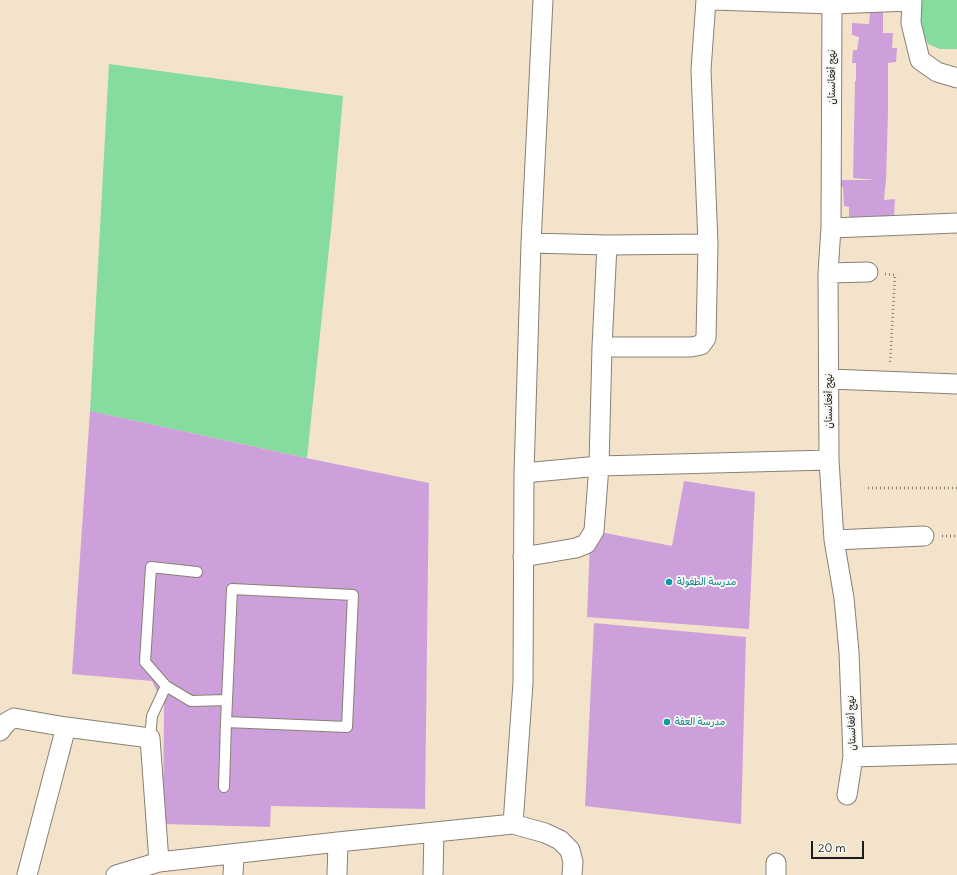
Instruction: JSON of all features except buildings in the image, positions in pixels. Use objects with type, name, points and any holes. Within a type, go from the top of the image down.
[{"type":"street","points":[[513,824],[523,683],[524,473],[531,243],[543,0]]},
{"type":"street","points":[[602,347],[691,347],[701,345],[706,338],[708,244],[701,70],[706,0]]},
{"type":"street","points":[[713,0],[832,4],[912,0],[911,24],[920,60],[937,72],[957,78]]},
{"type":"street","name":"نهج أفغانستان","points":[[832,4],[831,228],[828,274],[830,379],[829,460],[834,540],[844,598],[849,652],[853,757],[847,795]]},
{"type":"street","points":[[831,228],[957,223]]},
{"type":"street","points":[[531,243],[607,245],[708,244]]},
{"type":"street","points":[[523,557],[576,548],[586,544],[594,532],[599,466],[602,347],[607,245]]},
{"type":"street","points":[[828,274],[868,272]]},
{"type":"street","points":[[830,379],[889,380],[957,384]]},
{"type":"street","points":[[524,473],[599,466],[829,460]]},
{"type":"street","points":[[834,540],[924,536]]},
{"type":"street","points":[[0,731],[7,722],[14,718],[66,727],[150,738],[159,862]]},
{"type":"street","points":[[27,875],[66,727]]},
{"type":"street","points":[[853,757],[957,754]]},
{"type":"street","points":[[116,875],[159,862],[513,824],[545,832],[560,840],[570,850],[573,862],[572,875]]},
{"type":"street","points":[[433,875],[434,832]]},
{"type":"street","points":[[337,875],[338,842]]},
{"type":"street","points":[[232,875],[234,854]]},
{"type":"lane","points":[[197,572],[151,567],[145,662],[166,686],[191,701],[227,700]]},
{"type":"lane","points":[[224,787],[226,722],[232,590],[353,595],[347,727],[226,722]]},
{"type":"lane","points":[[150,738],[152,716],[166,686]]},
{"type":"path","points":[[868,272],[895,275],[889,380]]},
{"type":"path","points":[[868,488],[957,488]]},
{"type":"green space","points":[[922,0],[957,0],[957,49],[940,49],[928,44],[921,30]]},
{"type":"green space","points":[[109,64],[343,96],[332,220],[307,458],[90,411]]},
{"type":"place","name":"مدرسة الطفولة","points":[[669,582]]},
{"type":"place","name":"مدرسة العفة","points":[[667,722]]}]
